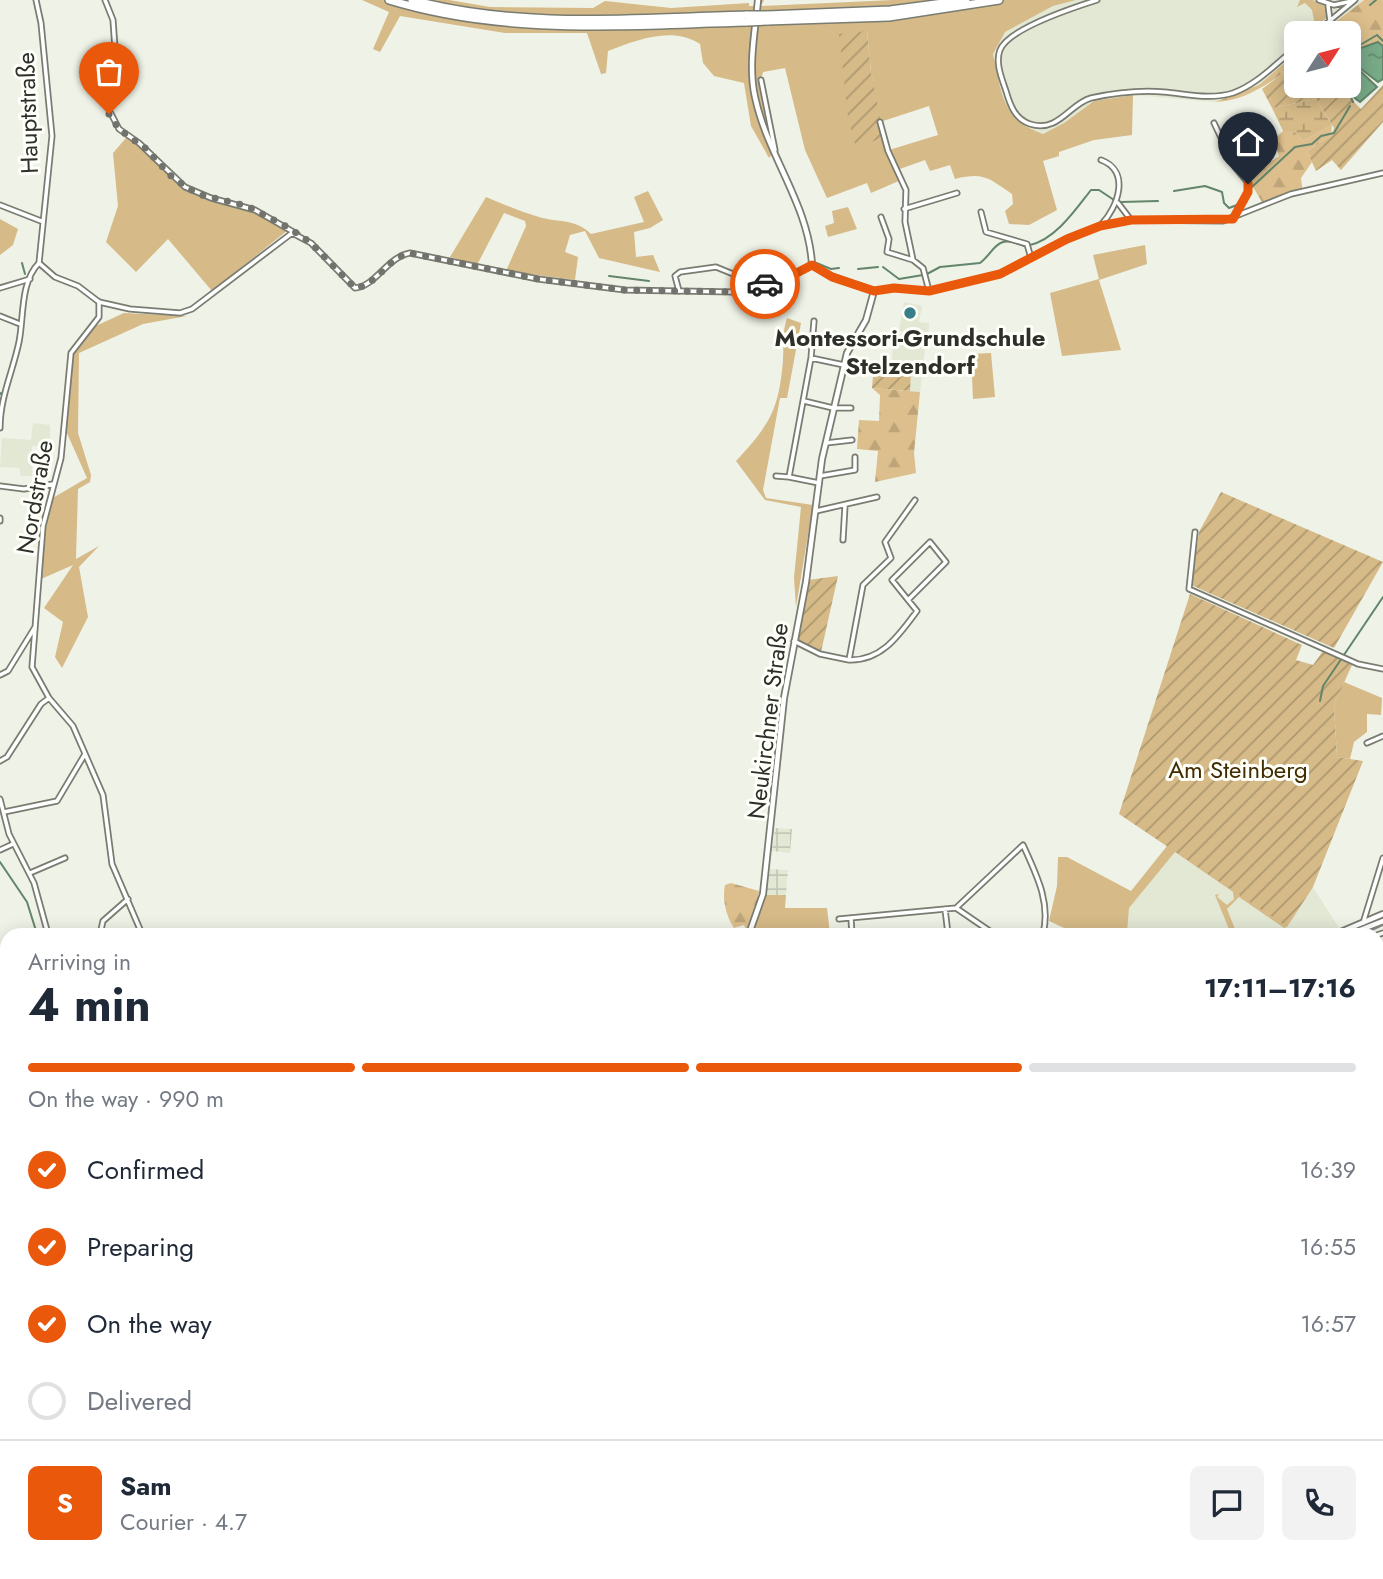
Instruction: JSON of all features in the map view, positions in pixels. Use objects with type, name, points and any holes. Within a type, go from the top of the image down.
[{"type":"highway","points":[[389,0],[485,22],[889,17],[999,0]]},
{"type":"highway","points":[[412,0],[508,17],[592,22]]},
{"type":"highway","points":[[767,18],[890,10],[966,0]]},
{"type":"main road","points":[[758,0],[752,67],[755,98],[810,238],[812,265],[832,277],[874,291]]},
{"type":"main road","name":"Neukirchner Straße","points":[[751,928],[763,894],[784,698],[825,443],[844,365],[866,320],[874,291]]},
{"type":"main road","points":[[1351,928],[1383,914]]},
{"type":"main road","points":[[1365,928],[1383,921]]},
{"type":"street","name":"Hauptstraße","points":[[0,428],[0,410],[20,338],[20,324],[30,279],[42,254],[41,221],[49,180],[52,136],[41,23],[36,0]]},
{"type":"street","points":[[105,0],[113,20],[116,63],[105,102],[119,129],[139,143],[185,187],[211,198],[255,210],[311,243],[355,288],[367,283],[396,257],[410,253],[538,279],[612,288],[734,292],[787,278],[812,265]]},
{"type":"street","points":[[1097,0],[1051,15],[1013,35],[1003,46],[999,68],[1010,105],[1027,123],[1041,125],[1059,120],[1081,102],[1091,98],[1141,91],[1201,97],[1231,93],[1255,82],[1284,58]]},
{"type":"street","points":[[1319,0],[1326,4],[1331,12],[1330,21]]},
{"type":"street","points":[[1326,4],[1354,0]]},
{"type":"street","points":[[1330,21],[1354,0]]},
{"type":"street","points":[[761,80],[775,150]]},
{"type":"street","points":[[880,122],[888,150],[906,190],[904,209],[913,260]]},
{"type":"street","points":[[1214,123],[1235,167],[1248,184],[1248,192],[1233,219]]},
{"type":"street","points":[[1101,159],[1113,167],[1118,180],[1118,203],[1131,220]]},
{"type":"street","points":[[874,291],[894,288],[929,291],[1000,274],[1100,226],[1131,220],[1233,219],[1291,194],[1383,173]]},
{"type":"street","points":[[904,209],[957,193]]},
{"type":"street","points":[[1100,226],[1118,203]]},
{"type":"street","points":[[0,205],[41,221]]},
{"type":"street","points":[[981,212],[986,232],[1027,244],[1031,258]]},
{"type":"street","points":[[881,217],[889,239],[887,252],[913,260],[922,268],[929,291]]},
{"type":"street","points":[[39,262],[55,277],[78,286],[99,302],[130,309],[185,312],[286,235],[297,234]]},
{"type":"street","points":[[679,290],[675,276],[680,272],[716,267],[760,285]]},
{"type":"street","points":[[0,288],[30,279]]},
{"type":"street","name":"Nordstraße","points":[[99,302],[99,317],[71,353],[63,444],[43,526],[32,667],[49,698],[73,726],[103,795],[112,864],[140,928]]},
{"type":"street","points":[[0,316],[20,324]]},
{"type":"street","points":[[789,477],[811,358],[814,321]]},
{"type":"street","points":[[811,358],[844,365]]},
{"type":"street","points":[[804,401],[833,408],[851,408]]},
{"type":"street","points":[[825,443],[852,440]]},
{"type":"street","points":[[855,457],[855,476]]},
{"type":"street","points":[[820,476],[855,470]]},
{"type":"street","points":[[776,476],[819,483]]},
{"type":"street","points":[[0,486],[24,489],[54,484]]},
{"type":"street","points":[[816,511],[877,497]]},
{"type":"street","points":[[849,660],[863,585],[891,558],[885,542],[915,500]]},
{"type":"street","points":[[843,540],[845,506]]},
{"type":"street","points":[[1195,532],[1189,589],[1342,657],[1383,669]]},
{"type":"street","points":[[794,641],[820,654],[849,660],[874,656],[892,642],[917,611],[908,600],[892,580],[930,542],[946,562],[908,600]]},
{"type":"street","points":[[0,675],[8,671],[36,625]]},
{"type":"street","points":[[0,761],[7,757],[41,704],[49,698]]},
{"type":"street","points":[[1367,743],[1383,737]]},
{"type":"street","points":[[4,812],[57,801],[85,754]]},
{"type":"street","points":[[0,800],[13,844],[30,873],[46,928]]},
{"type":"street","points":[[0,850],[13,844]]},
{"type":"street","points":[[839,919],[956,908],[1024,845],[1042,888],[1047,921],[1045,928]]},
{"type":"street","points":[[1363,923],[1383,858]]},
{"type":"street","points":[[30,873],[65,859]]},
{"type":"street","points":[[101,928],[103,921],[128,899]]},
{"type":"street","points":[[956,908],[985,928]]},
{"type":"street","points":[[945,909],[947,928]]},
{"type":"street","points":[[851,919],[852,928]]},
{"type":"shaded area","points":[[1076,0],[1363,0],[1336,21],[1284,21],[1284,63],[1259,85],[1234,97],[1215,102],[1133,95],[1094,101],[1064,123],[1043,134],[1025,128],[1006,109],[992,54],[1005,32],[1053,6]]},
{"type":"shaded area","points":[[904,302],[922,306],[919,322],[929,323],[928,335],[899,331]]},
{"type":"shaded area","points":[[894,337],[926,340],[920,392],[910,391],[910,369],[891,367]]},
{"type":"shaded area","points":[[33,423],[50,425],[50,445],[32,446],[32,476],[21,476],[19,468],[0,467],[2,438],[31,440]]},
{"type":"shaded area","points":[[775,828],[792,829],[790,853],[772,851]]},
{"type":"shaded area","points":[[1175,852],[1284,928],[1127,928],[1129,908]]},
{"type":"shaded area","points":[[770,869],[788,870],[786,895],[766,895]]},
{"type":"shaded area","points":[[1313,887],[1339,928],[1284,928]]},
{"type":"green space","points":[[362,0],[449,0],[490,7],[593,8],[605,1],[671,8],[749,3],[749,6],[760,6],[761,0],[764,0],[761,6],[893,0],[1076,0],[1053,6],[1005,32],[993,54],[1006,103],[1019,121],[1043,134],[1064,123],[1094,101],[1133,95],[1132,135],[1094,140],[1059,152],[1059,156],[1043,161],[1057,210],[1029,225],[1009,224],[1005,211],[1013,204],[1012,194],[997,184],[979,176],[955,179],[950,165],[930,171],[925,160],[897,170],[901,180],[871,193],[867,183],[827,198],[805,150],[785,68],[763,72],[761,80],[775,150],[769,158],[751,126],[744,83],[714,76],[703,63],[700,44],[689,39],[666,35],[608,51],[606,73],[601,74],[587,33],[505,33],[400,16],[380,52],[373,49],[389,12]],"holes":[[[867,31],[880,122],[929,106],[938,135],[889,150],[884,137],[856,147]]]},
{"type":"green space","points":[[1300,0],[1313,0],[1326,6],[1329,16],[1322,21],[1314,21],[1312,10],[1305,3],[1297,7]]},
{"type":"green space","points":[[1364,0],[1383,0],[1383,46],[1378,42],[1362,49],[1362,21],[1337,21]]},
{"type":"green space","points":[[867,31],[871,72],[884,137],[856,148],[848,118],[839,34]]},
{"type":"green space","points":[[1284,63],[1284,72],[1268,83],[1238,98],[1215,102],[1259,85]]},
{"type":"green space","points":[[1284,73],[1284,98],[1350,98],[1361,109],[1383,85],[1383,122],[1341,170],[1332,160],[1316,171],[1307,151],[1331,136],[1334,128],[1316,99],[1272,108],[1262,89]]},
{"type":"green space","points":[[1316,99],[1332,125],[1303,141],[1294,131],[1283,131],[1272,108]]},
{"type":"green space","points":[[1332,125],[1331,136],[1307,151],[1312,162],[1301,178],[1303,193],[1265,207],[1247,177],[1279,156],[1273,140],[1283,131],[1294,131],[1303,141]]},
{"type":"green space","points":[[126,138],[141,147],[184,188],[198,195],[247,208],[288,230],[212,291],[168,239],[136,272],[106,242],[118,206],[113,153]]},
{"type":"green space","points":[[648,191],[663,220],[650,228],[634,232],[636,257],[653,255],[660,272],[599,258],[585,231],[570,235],[565,252],[578,257],[575,280],[506,271],[526,226],[525,221],[504,213],[477,265],[450,257],[486,197],[532,215],[579,225],[591,234],[644,222],[634,197]]},
{"type":"green space","points":[[848,207],[857,229],[828,237],[825,226],[834,223],[832,211]]},
{"type":"green space","points":[[0,219],[18,229],[13,245],[0,255]]},
{"type":"green space","points":[[1145,245],[1147,264],[1099,280],[1121,350],[1062,356],[1050,293],[1099,279],[1093,255]]},
{"type":"green space","points":[[124,313],[187,316],[143,324],[79,353],[78,433],[91,475],[90,482],[78,489],[76,559],[99,546],[79,567],[88,617],[62,668],[55,657],[63,622],[44,608],[73,565],[41,579],[41,552],[51,499],[87,478],[66,431],[72,353],[89,329]]},
{"type":"green space","points":[[787,318],[801,323],[787,398],[780,398],[763,490],[766,498],[813,505],[796,607],[794,578],[801,507],[765,500],[736,461],[765,426],[775,404],[779,392]]},
{"type":"green space","points":[[991,353],[995,397],[973,399],[971,354]]},
{"type":"green space","points":[[874,365],[911,369],[910,391],[872,388]]},
{"type":"green space","points":[[872,388],[920,392],[914,453],[916,473],[875,482],[878,451],[857,449],[859,420],[879,421],[880,395]]},
{"type":"green space","points":[[1221,492],[1383,562],[1334,648],[1191,585],[1199,532]]},
{"type":"green space","points":[[838,576],[821,652],[798,640],[808,580]]},
{"type":"green space","name":"Am Steinberg","points":[[1190,594],[1302,645],[1296,660],[1313,665],[1323,651],[1352,665],[1334,705],[1337,757],[1363,761],[1313,887],[1287,927],[1119,814]]},
{"type":"green space","points":[[1344,682],[1382,698],[1381,715],[1367,714],[1367,732],[1354,742],[1350,759],[1337,757],[1334,705]]},
{"type":"green space","points":[[1167,846],[1287,927],[1284,928],[1239,897],[1227,909],[1235,928],[1229,928],[1215,895],[1219,894],[1217,897],[1227,905],[1234,899],[1233,892],[1175,852],[1129,908],[1127,928],[1064,928],[1049,921],[1057,886],[1058,857],[1067,857],[1131,891]]},
{"type":"green space","points":[[731,883],[759,891],[756,910],[749,928],[744,925],[734,928],[731,923],[724,902],[725,885]]},
{"type":"green space","points":[[766,895],[786,895],[785,908],[827,908],[829,928],[755,928]]},
{"type":"water","points":[[1378,42],[1383,46],[1383,79],[1378,82],[1362,70],[1362,48]]},
{"type":"water","points":[[1362,73],[1377,87],[1360,102],[1355,98],[1362,98]]},
{"type":"waterway","points":[[1370,5],[1376,0]]},
{"type":"waterway","points":[[1362,44],[1377,35],[1383,41]]},
{"type":"waterway","points":[[1351,98],[1353,102]]},
{"type":"waterway","points":[[1252,187],[1295,147],[1312,144],[1321,136],[1334,133],[1350,106]]},
{"type":"waterway","points":[[1174,191],[1205,186],[1222,192],[1224,203],[1229,208],[1237,205],[1246,191]]},
{"type":"waterway","points":[[1030,245],[1057,230],[1091,190],[1099,190],[1114,200]]},
{"type":"waterway","points":[[1121,202],[1158,201]]},
{"type":"waterway","points":[[927,274],[940,267],[980,263],[997,245],[1007,241],[1024,246]]},
{"type":"waterway","points":[[814,262],[831,269],[839,268]]},
{"type":"waterway","points":[[22,263],[25,274]]},
{"type":"waterway","points":[[733,282],[772,267]]},
{"type":"waterway","points":[[858,269],[878,267]]},
{"type":"waterway","points":[[883,267],[899,279],[923,275]]},
{"type":"waterway","points":[[609,276],[649,281]]},
{"type":"waterway","points":[[1320,701],[1323,686],[1383,597]]},
{"type":"waterway","points":[[0,862],[27,902],[35,928]]},
{"type":"tram line","points":[[1376,928],[1383,925]]},
{"type":"way so far","points":[[109,114],[119,129],[145,148],[185,187],[211,198],[247,206],[289,228],[311,243],[350,286],[355,288],[361,288],[396,257],[410,253],[538,279],[625,290],[734,292],[765,284]]},
{"type":"place","name":"Montessori-Grundschule Stelzendorf","points":[[910,313]]},
{"type":"route","points":[[765,284],[787,278],[812,265],[832,277],[874,291],[894,288],[929,291],[1009,271],[1067,239],[1100,226],[1131,220],[1154,222],[1233,219],[1248,192],[1248,184]]}]
